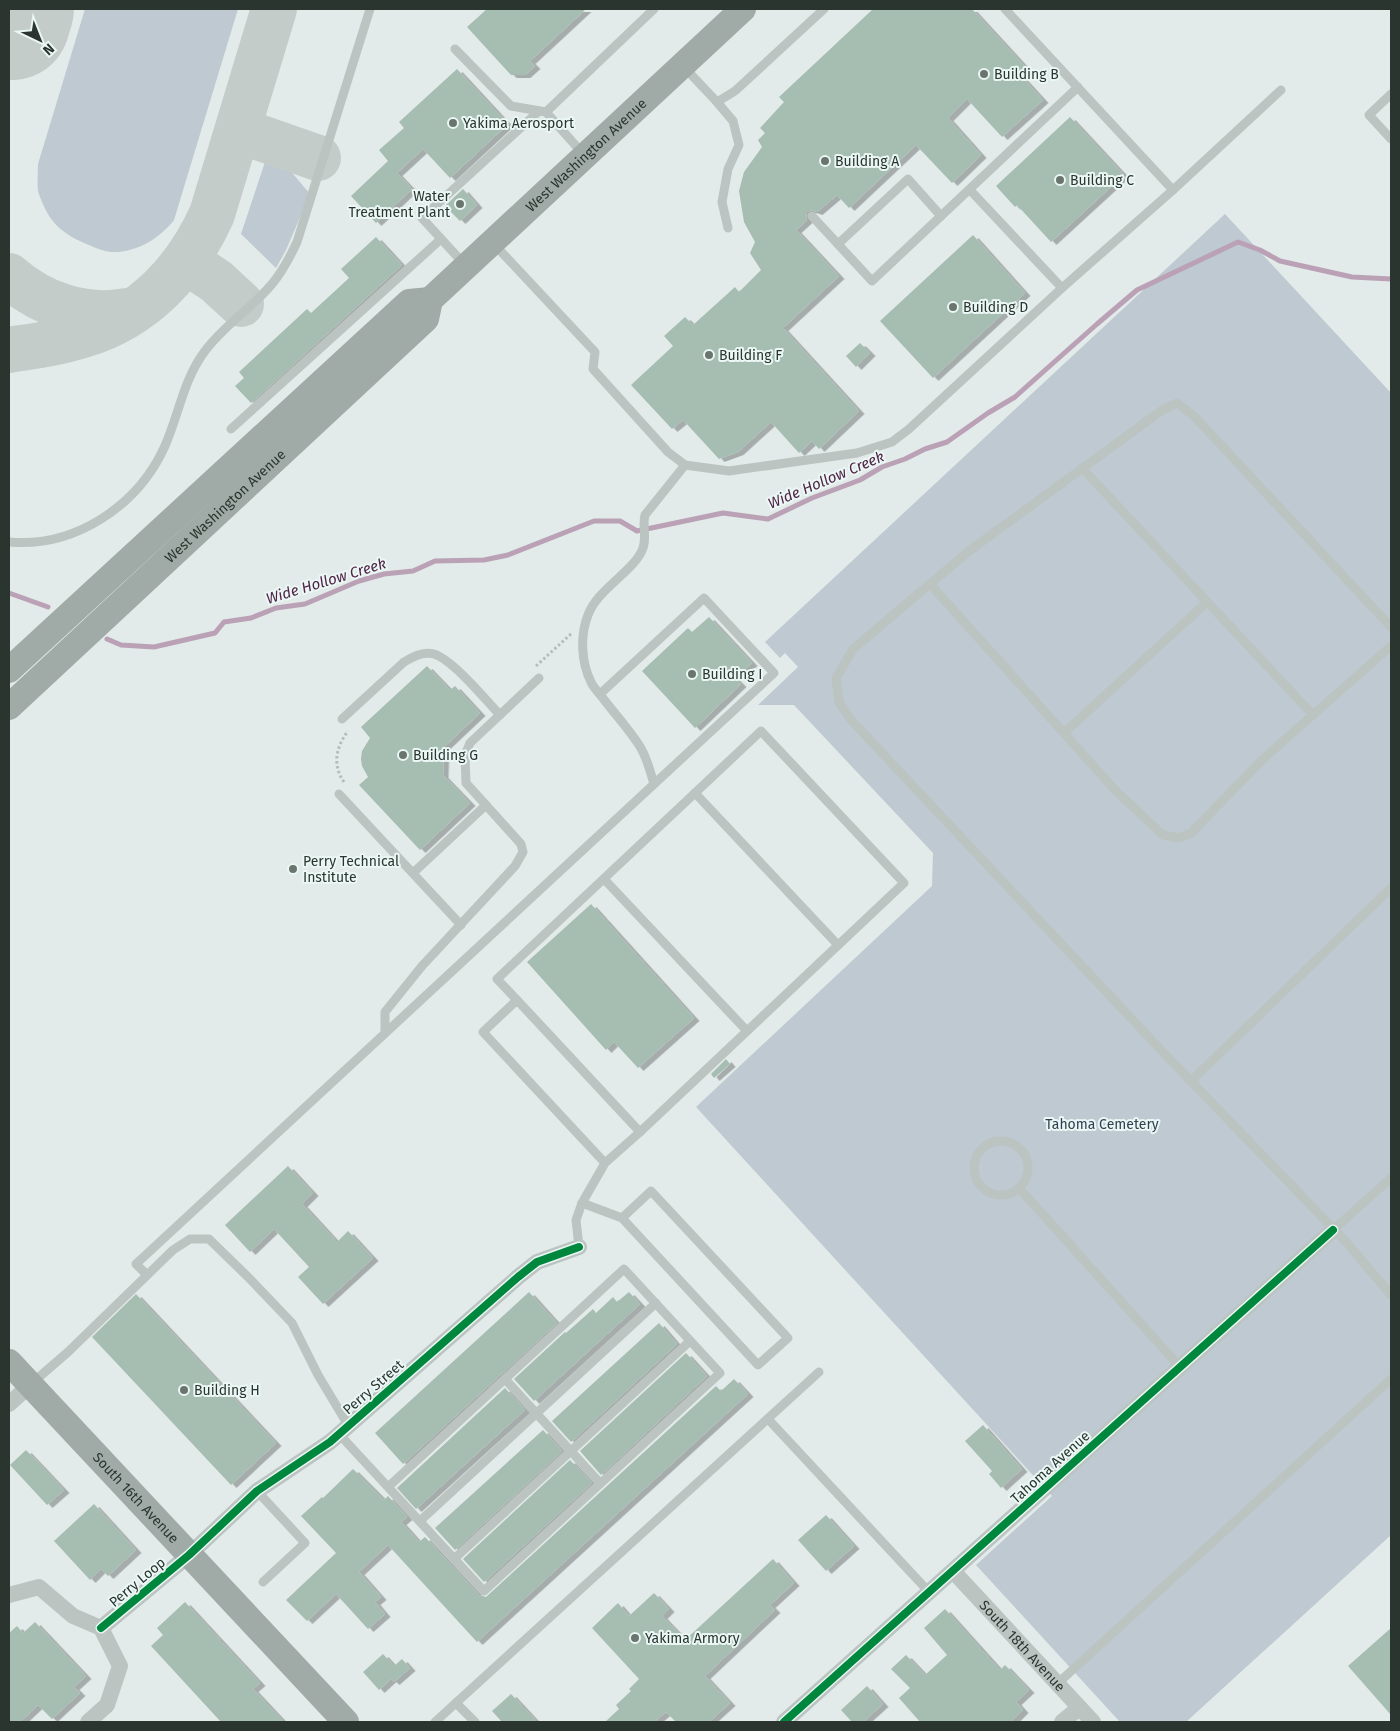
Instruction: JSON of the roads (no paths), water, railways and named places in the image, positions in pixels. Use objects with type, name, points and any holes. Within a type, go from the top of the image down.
[{"type":"main road","name":"West Washington Avenue","points":[[9,707],[426,319],[430,300],[743,9]]},
{"type":"main road","name":"West Washington Avenue","points":[[9,670],[410,302],[430,300]]},
{"type":"main road","name":"South 16th Avenue","points":[[9,1362],[346,1722]]},
{"type":"street","name":"Tahoma Avenue","points":[[784,1722],[1333,1230]]},
{"type":"street","name":"Perry Street","points":[[189,1555],[257,1491],[330,1442],[518,1277],[537,1262],[579,1247]]},
{"type":"street","points":[[9,1404],[30,1385]]},
{"type":"street","name":"Perry Loop","points":[[101,1628],[189,1555]]},
{"type":"street","name":"South 18th Avenue","points":[[953,1570],[1093,1722]]},
{"type":"street","points":[[9,1595],[39,1587],[73,1616],[101,1628],[120,1666],[107,1705],[88,1722]]},
{"type":"street","points":[[1062,1722],[1079,1708]]},
{"type":"lane","points":[[9,542],[32,542],[51,539],[87,527],[119,506],[146,479],[165,446],[194,367],[218,336],[271,285],[290,257],[299,234],[370,9]]},
{"type":"lane","points":[[466,266],[422,218],[542,112],[654,9]]},
{"type":"lane","points":[[717,102],[735,91],[824,9]]},
{"type":"lane","points":[[1005,9],[1173,190]]},
{"type":"lane","points":[[455,49],[512,106],[542,112],[584,155]]},
{"type":"lane","points":[[682,65],[733,121],[739,145],[728,169],[722,202],[728,228]]},
{"type":"lane","points":[[812,216],[872,280],[1078,87]]},
{"type":"lane","points":[[492,242],[596,352],[593,369],[668,452],[685,465],[729,471],[857,453],[892,442],[909,429],[1281,90]]},
{"type":"lane","points":[[1391,94],[1369,115],[1391,139]]},
{"type":"lane","points":[[838,244],[908,179],[941,216]]},
{"type":"lane","points":[[970,190],[1062,288]]},
{"type":"lane","points":[[232,429],[441,239]]},
{"type":"lane","points":[[1391,627],[1194,416],[1177,403],[1161,411],[969,551],[854,649],[836,678],[839,702],[859,728],[1191,1081],[1348,1244],[1391,1295]]},
{"type":"lane","points":[[654,784],[646,758],[639,745],[591,682],[585,663],[583,632],[594,602],[634,562],[643,550],[646,538],[645,515],[685,465]]},
{"type":"lane","points":[[1083,469],[1313,715]]},
{"type":"lane","points":[[930,584],[1114,790],[1163,835],[1179,838],[1191,833],[1263,759],[1391,646]]},
{"type":"lane","points":[[147,1275],[136,1264],[774,673],[704,598],[600,694]]},
{"type":"lane","points":[[1064,733],[1207,602]]},
{"type":"lane","points":[[342,719],[404,662],[415,656],[432,654],[445,659],[500,715]]},
{"type":"lane","points":[[385,1033],[385,1012],[422,966],[515,866],[523,852],[522,844],[466,783],[464,755],[470,743],[539,678]]},
{"type":"lane","points":[[579,1247],[576,1220],[582,1204],[605,1162],[640,1132],[904,883],[761,731],[497,979],[640,1132]]},
{"type":"lane","points":[[695,793],[838,945]]},
{"type":"lane","points":[[339,794],[461,925]]},
{"type":"lane","points":[[413,873],[486,805]]},
{"type":"lane","points":[[604,879],[747,1031]]},
{"type":"lane","points":[[1191,1081],[1391,888]]},
{"type":"lane","points":[[517,1000],[483,1032],[605,1162]]},
{"type":"lane","points":[[998,1141],[1006,1141],[1022,1149],[1029,1165],[1026,1182],[1020,1189],[1013,1194],[1004,1196],[995,1195],[979,1185],[974,1167],[976,1158],[981,1150],[989,1144],[998,1141]]},
{"type":"lane","points":[[1333,1230],[1391,1178]]},
{"type":"lane","points":[[1020,1189],[1180,1368]]},
{"type":"lane","points":[[582,1204],[622,1218],[758,1365],[788,1338],[651,1190],[622,1218]]},
{"type":"lane","points":[[30,1385],[68,1352],[173,1250],[190,1239],[209,1239],[292,1324],[344,1430],[388,1487],[484,1591],[720,1372],[624,1269],[388,1487]]},
{"type":"lane","points":[[420,1521],[656,1303]]},
{"type":"lane","points":[[454,1559],[690,1340]]},
{"type":"lane","points":[[435,1722],[819,1372]]},
{"type":"lane","points":[[505,1379],[600,1483]]},
{"type":"lane","points":[[1058,1684],[1391,1379]]},
{"type":"lane","points":[[768,1418],[929,1592]]},
{"type":"lane","points":[[257,1491],[305,1543],[263,1582]]},
{"type":"lane","points":[[456,1703],[475,1722]]},
{"type":"waterway","name":"Wide Hollow Creek","points":[[107,639],[121,645],[154,647],[215,633],[224,622],[251,618],[276,608],[305,604],[359,581],[384,574],[413,571],[435,561],[484,560],[508,555],[594,521],[620,521],[637,531],[723,513],[768,519],[812,498],[860,480],[882,467],[947,442],[988,413],[1015,397],[1137,290],[1238,242],[1260,250],[1280,261],[1352,277],[1391,279]]},
{"type":"waterway","name":"Wide Hollow Creek","points":[[9,593],[48,607]]},
{"type":"place","name":"Building B","points":[[984,74]]},
{"type":"place","name":"Yakima Aerosport","points":[[453,123]]},
{"type":"place","name":"Building A","points":[[825,161]]},
{"type":"place","name":"Building C","points":[[1060,180]]},
{"type":"place","name":"Water Treatment Plant","points":[[460,204]]},
{"type":"place","name":"Building D","points":[[953,307]]},
{"type":"place","name":"Building F","points":[[709,355]]},
{"type":"place","name":"Building I","points":[[692,674]]},
{"type":"place","name":"Building G","points":[[403,755]]},
{"type":"place","name":"Perry Technical Institute","points":[[293,869]]},
{"type":"place","name":"Building H","points":[[184,1390]]},
{"type":"place","name":"Yakima Armory","points":[[635,1638]]},
{"type":"park label","name":"Tahoma Cemetery","points":[[1102,1124]]}]
